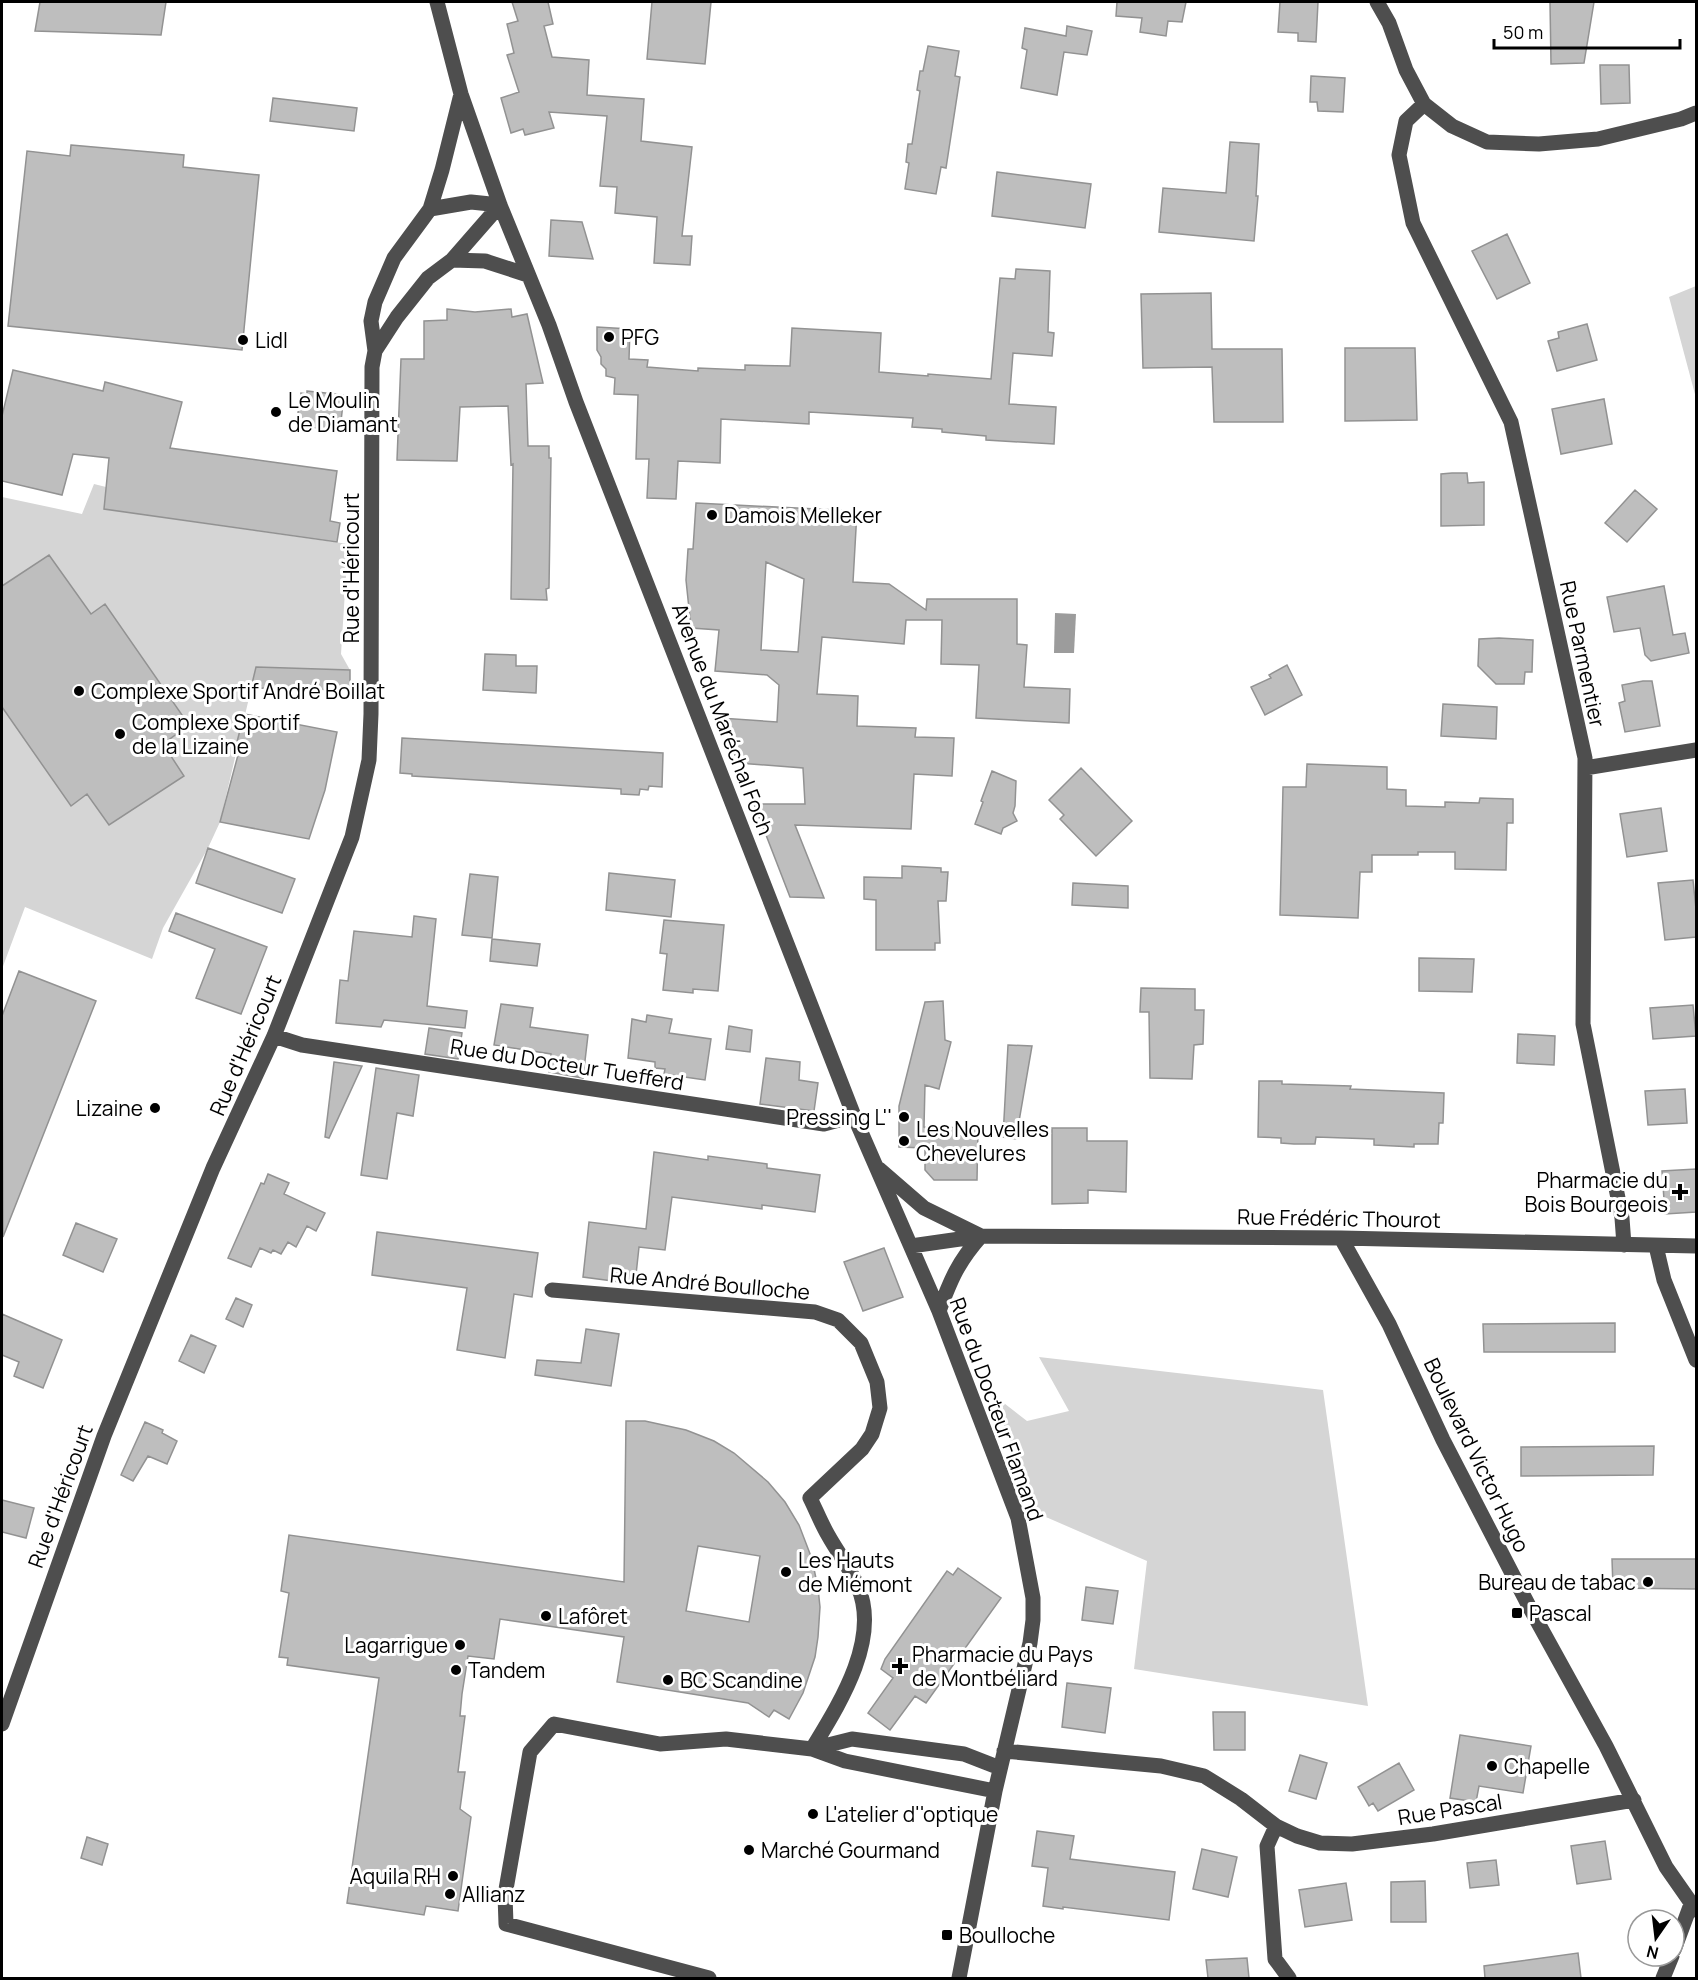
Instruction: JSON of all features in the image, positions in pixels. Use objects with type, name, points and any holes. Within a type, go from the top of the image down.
[{"type":"street","name":"Avenue du Maréchal Foch","points":[[437,2],[460,94],[500,205],[854,1116],[911,1246]]},
{"type":"street","points":[[1377,2],[1389,23],[1406,70],[1424,104],[1452,126],[1487,142],[1539,144],[1598,139],[1681,119],[1696,113]]},
{"type":"street","name":"Rue d'Héricourt","points":[[2,1724],[104,1436],[213,1168],[274,1036],[352,837],[369,760],[372,703],[372,367],[375,351],[371,321],[375,302],[394,258],[430,209],[460,94]]},
{"type":"street","name":"Rue Parmentier","points":[[1424,104],[1406,121],[1399,155],[1413,223],[1511,422],[1585,758],[1583,1024],[1622,1218],[1624,1245]]},
{"type":"street","points":[[430,209],[471,202],[500,205]]},
{"type":"street","name":"Rue d'Héricourt","points":[[375,351],[397,317],[428,278],[452,260],[500,205]]},
{"type":"street","points":[[452,260],[485,261],[528,275]]},
{"type":"street","points":[[1585,768],[1696,750]]},
{"type":"street","name":"Rue du Docteur Tuefferd","points":[[274,1036],[302,1045],[824,1124],[854,1116]]},
{"type":"street","name":"Rue Frédéric Thourot","points":[[874,1165],[924,1208],[981,1236]]},
{"type":"street","points":[[939,1311],[963,1257],[981,1236]]},
{"type":"street","name":"Rue Frédéric Thourot","points":[[911,1246],[981,1236],[1341,1239],[1696,1246]]},
{"type":"street","name":"Boulevard Victor Hugo","points":[[1341,1239],[1389,1324],[1443,1440],[1531,1610],[1606,1746],[1666,1867],[1694,1907]]},
{"type":"street","name":"Rue du Docteur Flamand","points":[[911,1246],[939,1311],[1018,1518],[1033,1598],[1030,1643],[995,1791],[959,1978]]},
{"type":"street","points":[[1656,1246],[1664,1280],[1696,1360]]},
{"type":"street","name":"Rue André Boulloche","points":[[552,1290],[815,1312],[838,1320],[861,1343],[877,1382],[880,1408],[872,1434],[862,1449],[810,1497],[827,1534],[860,1589],[864,1614],[861,1648],[849,1683],[812,1749]]},
{"type":"street","points":[[709,1978],[506,1924],[505,1895],[530,1752],[554,1724],[660,1744],[726,1739],[812,1749],[845,1761],[995,1791]]},
{"type":"street","points":[[812,1749],[852,1738],[964,1754],[1000,1768]]},
{"type":"street","name":"Rue Pascal","points":[[1004,1751],[1161,1766],[1204,1776],[1241,1799],[1276,1826],[1320,1843],[1352,1844],[1433,1834],[1634,1800]]},
{"type":"street","points":[[1276,1826],[1267,1846],[1275,1959],[1289,1978]]},
{"type":"street","points":[[1686,1924],[1694,1907]]},
{"type":"shaded area","points":[[1696,286],[1696,398],[1669,297]]},
{"type":"shaded area","name":"Complexe Sportif de la Lizaine","points":[[94,484],[106,487],[104,509],[348,544],[341,654],[350,670],[256,668],[220,822],[163,928],[152,959],[25,907],[2,969],[2,497],[82,514]]},
{"type":"shaded area","points":[[1055,613],[1076,614],[1074,653],[1054,653]]},
{"type":"shaded area","points":[[1039,1357],[1323,1390],[1368,1706],[1134,1669],[1147,1561],[1039,1514],[991,1393],[1027,1421],[1069,1411]]},
{"type":"building","points":[[40,2],[166,2],[161,35],[35,31]]},
{"type":"building","points":[[512,2],[548,2],[553,24],[544,26],[552,57],[589,60],[587,95],[644,99],[641,141],[692,147],[682,236],[692,236],[690,265],[654,263],[657,217],[615,213],[617,187],[600,186],[607,116],[549,112],[554,128],[525,135],[523,129],[511,133],[501,98],[519,92],[507,55],[514,53],[507,24],[518,21]]},
{"type":"building","points":[[652,2],[711,2],[705,64],[647,59]]},
{"type":"building","points":[[1117,2],[1186,2],[1182,22],[1168,21],[1166,36],[1140,32],[1142,18],[1116,16]]},
{"type":"building","points":[[1280,2],[1318,2],[1316,42],[1298,41],[1298,33],[1278,32]]},
{"type":"building","points":[[1550,2],[1594,2],[1584,63],[1551,64]]},
{"type":"building","points":[[1067,26],[1092,31],[1087,55],[1064,52],[1057,95],[1021,88],[1027,50],[1022,48],[1025,28],[1066,36]]},
{"type":"building","points":[[928,46],[959,51],[955,76],[960,77],[946,168],[941,167],[936,194],[905,189],[909,163],[906,162],[908,144],[912,144],[920,91],[917,90],[920,71],[923,71]]},
{"type":"building","points":[[1600,65],[1629,65],[1630,103],[1601,104]]},
{"type":"building","points":[[1311,76],[1345,78],[1343,112],[1318,111],[1317,102],[1310,102]]},
{"type":"building","points":[[273,98],[357,108],[354,131],[270,121]]},
{"type":"building","points":[[1230,142],[1259,144],[1254,241],[1159,232],[1163,188],[1226,193]]},
{"type":"building","points":[[71,145],[184,155],[183,167],[259,175],[242,350],[8,326],[27,151],[70,156]]},
{"type":"building","points":[[997,172],[1091,184],[1085,228],[992,216]]},
{"type":"building","points":[[551,220],[582,222],[593,259],[549,256]]},
{"type":"building","points":[[1507,234],[1530,283],[1497,299],[1472,251]]},
{"type":"building","points":[[1016,269],[1050,271],[1048,332],[1054,333],[1052,356],[1013,353],[1009,404],[1056,407],[1054,444],[986,440],[986,436],[912,427],[913,418],[809,412],[809,424],[721,419],[720,463],[678,461],[676,499],[647,498],[649,459],[636,459],[638,395],[614,394],[615,378],[606,376],[606,369],[601,364],[601,357],[597,350],[597,327],[630,329],[629,359],[648,360],[647,367],[698,371],[698,368],[745,370],[745,365],[790,366],[792,328],[881,333],[879,372],[991,379],[1000,278],[1015,279]]},
{"type":"building","points":[[1211,293],[1212,349],[1282,349],[1283,422],[1214,422],[1212,367],[1143,368],[1141,294]]},
{"type":"building","points":[[447,309],[475,312],[511,309],[512,317],[527,314],[543,383],[526,384],[528,446],[549,446],[549,458],[551,458],[547,600],[511,599],[513,464],[511,465],[508,406],[460,407],[457,461],[397,460],[401,359],[424,359],[424,321],[447,320]]},
{"type":"building","points":[[1587,324],[1597,360],[1557,371],[1548,341],[1559,338],[1558,332]]},
{"type":"building","points":[[1345,348],[1415,348],[1417,420],[1345,421]]},
{"type":"building","points":[[13,370],[103,391],[105,382],[182,402],[170,448],[337,471],[330,521],[340,523],[337,542],[104,509],[109,458],[73,454],[62,495],[2,481],[2,416]]},
{"type":"building","points":[[307,391],[344,395],[340,430],[296,426],[301,393],[307,394]]},
{"type":"building","points":[[1604,399],[1612,444],[1561,454],[1552,409]]},
{"type":"building","points":[[1467,473],[1468,483],[1484,482],[1484,525],[1441,526],[1441,474]]},
{"type":"building","points":[[1635,490],[1657,509],[1627,542],[1605,523]]},
{"type":"building","points":[[696,503],[857,511],[853,582],[889,584],[926,610],[927,599],[1017,599],[1017,644],[1027,645],[1024,687],[1070,689],[1069,723],[976,718],[979,665],[941,664],[942,620],[906,620],[904,644],[822,637],[817,694],[858,696],[857,726],[916,728],[915,737],[954,738],[952,776],[914,774],[911,829],[795,825],[824,898],[790,897],[754,804],[805,804],[803,768],[738,763],[721,718],[777,722],[779,685],[767,675],[715,671],[719,630],[691,628],[686,580],[688,549],[693,549]],"holes":[[[766,562],[804,579],[798,652],[761,650]]]},
{"type":"building","name":"Complexe Sportif André Boillat","points":[[49,555],[91,614],[105,604],[189,725],[163,744],[184,776],[109,825],[87,794],[71,806],[2,707],[2,586]]},
{"type":"building","points":[[1664,586],[1673,635],[1685,633],[1689,653],[1651,661],[1645,655],[1640,628],[1614,632],[1607,597]]},
{"type":"building","points":[[1479,639],[1533,640],[1532,672],[1525,672],[1524,684],[1496,684],[1478,666]]},
{"type":"building","points":[[485,654],[516,655],[516,666],[537,666],[536,693],[483,690]]},
{"type":"building","points":[[1287,665],[1302,695],[1265,715],[1251,687],[1271,678],[1269,675]]},
{"type":"building","points":[[256,667],[350,670],[350,690],[251,688]]},
{"type":"building","points":[[1652,681],[1660,726],[1625,732],[1619,703],[1625,701],[1622,685]]},
{"type":"building","points":[[1443,704],[1497,707],[1496,739],[1441,736]]},
{"type":"building","points":[[244,714],[337,732],[325,790],[309,839],[220,822],[238,755],[234,754]]},
{"type":"building","points":[[402,738],[663,753],[662,787],[649,786],[648,790],[640,789],[639,795],[621,794],[621,789],[412,776],[412,774],[400,773]]},
{"type":"building","points":[[1307,764],[1387,767],[1387,789],[1406,790],[1406,806],[1445,807],[1445,802],[1479,803],[1480,798],[1513,799],[1513,823],[1507,823],[1506,870],[1455,869],[1455,852],[1372,855],[1372,872],[1360,872],[1358,918],[1280,915],[1283,787],[1306,787]]},
{"type":"building","points":[[1081,768],[1132,821],[1096,856],[1060,819],[1064,815],[1049,800]]},
{"type":"building","points":[[992,771],[1016,781],[1013,813],[1017,821],[1003,828],[1001,834],[975,824]]},
{"type":"building","points":[[1661,808],[1667,851],[1627,857],[1620,814]]},
{"type":"building","points":[[208,848],[295,879],[282,913],[196,883]]},
{"type":"building","points":[[902,866],[941,868],[941,872],[948,872],[946,901],[938,901],[940,943],[935,943],[935,950],[876,950],[876,900],[864,899],[864,877],[902,878]]},
{"type":"building","points":[[609,873],[675,880],[671,917],[606,910]]},
{"type":"building","points":[[470,874],[498,877],[492,938],[462,935]]},
{"type":"building","points":[[1693,880],[1696,937],[1665,940],[1658,883]]},
{"type":"building","points":[[1073,883],[1128,886],[1128,908],[1072,905]]},
{"type":"building","points":[[176,913],[267,947],[241,1014],[196,998],[215,949],[169,931]]},
{"type":"building","points":[[414,916],[436,919],[427,1006],[467,1011],[465,1028],[384,1020],[381,1027],[336,1023],[340,980],[348,981],[354,931],[412,937]]},
{"type":"building","points":[[664,920],[724,925],[718,991],[693,989],[693,993],[663,990],[667,954],[660,953]]},
{"type":"building","points":[[492,939],[540,944],[537,966],[490,961]]},
{"type":"building","points":[[1419,958],[1474,959],[1472,992],[1419,991]]},
{"type":"building","points":[[19,971],[96,1001],[3,1237],[2,1016]]},
{"type":"building","points":[[1141,988],[1195,989],[1195,1010],[1204,1010],[1203,1044],[1194,1045],[1192,1079],[1150,1078],[1149,1012],[1140,1012]]},
{"type":"building","points":[[943,1001],[945,1040],[951,1042],[939,1089],[925,1085],[924,1127],[978,1128],[977,1180],[934,1180],[925,1170],[925,1148],[899,1147],[899,1106],[925,1002]]},
{"type":"building","points":[[501,1004],[533,1008],[530,1027],[588,1035],[583,1078],[549,1072],[551,1054],[494,1045]]},
{"type":"building","points":[[1693,1005],[1696,1036],[1653,1039],[1650,1008]]},
{"type":"building","points":[[647,1015],[672,1019],[669,1033],[711,1039],[705,1080],[664,1074],[665,1069],[655,1068],[655,1062],[628,1058],[632,1019],[646,1022]]},
{"type":"building","points":[[729,1026],[752,1030],[750,1052],[726,1049]]},
{"type":"building","points":[[429,1028],[462,1033],[458,1059],[425,1054]]},
{"type":"building","points":[[1518,1034],[1555,1036],[1554,1065],[1517,1063]]},
{"type":"building","points":[[1008,1045],[1032,1046],[1016,1139],[1003,1137]]},
{"type":"building","points":[[766,1058],[800,1062],[799,1080],[818,1083],[814,1111],[760,1104]]},
{"type":"building","points":[[334,1062],[362,1066],[329,1138],[325,1137]]},
{"type":"building","points":[[376,1068],[419,1075],[413,1116],[397,1113],[387,1179],[361,1175]]},
{"type":"building","points":[[1259,1081],[1351,1086],[1350,1089],[1444,1093],[1443,1123],[1439,1123],[1438,1144],[1414,1144],[1414,1147],[1374,1145],[1374,1139],[1316,1137],[1315,1144],[1294,1144],[1281,1143],[1281,1138],[1258,1137]]},
{"type":"building","points":[[1685,1089],[1687,1123],[1648,1125],[1645,1091]]},
{"type":"building","points":[[1052,1128],[1087,1128],[1087,1141],[1127,1141],[1126,1192],[1088,1190],[1088,1203],[1052,1204]]},
{"type":"building","points":[[654,1152],[708,1160],[708,1156],[767,1164],[767,1168],[820,1175],[815,1212],[762,1205],[762,1209],[672,1197],[665,1250],[639,1247],[635,1284],[583,1277],[589,1222],[646,1229]]},
{"type":"building","name":"Pharmacie du Bois Bourgeois","points":[[1696,1169],[1696,1212],[1665,1214],[1662,1171]]},
{"type":"building","points":[[268,1174],[289,1183],[284,1194],[325,1213],[316,1231],[307,1226],[296,1247],[288,1242],[281,1254],[260,1248],[251,1267],[228,1258],[261,1183],[264,1184]]},
{"type":"building","points":[[76,1223],[117,1239],[103,1272],[63,1255]]},
{"type":"building","points":[[377,1232],[538,1253],[532,1297],[514,1294],[505,1358],[457,1350],[467,1288],[372,1275]]},
{"type":"building","points":[[884,1248],[903,1297],[863,1311],[844,1262]]},
{"type":"building","points":[[236,1298],[252,1305],[243,1327],[226,1319]]},
{"type":"building","points":[[2,1314],[62,1340],[43,1388],[14,1376],[19,1362],[2,1355]]},
{"type":"building","points":[[1615,1323],[1615,1352],[1484,1352],[1483,1324]]},
{"type":"building","points":[[586,1329],[619,1334],[611,1386],[535,1375],[537,1360],[581,1363]]},
{"type":"building","points":[[191,1335],[216,1346],[204,1373],[179,1361]]},
{"type":"building","points":[[626,1421],[645,1421],[686,1430],[714,1441],[734,1453],[768,1482],[785,1502],[799,1525],[812,1559],[818,1588],[820,1607],[815,1657],[803,1693],[789,1719],[774,1710],[769,1717],[748,1703],[617,1682],[624,1637],[500,1619],[494,1659],[468,1656],[462,1694],[460,1716],[465,1716],[458,1772],[465,1772],[460,1809],[471,1817],[458,1911],[426,1906],[424,1915],[347,1903],[379,1678],[287,1665],[288,1658],[279,1657],[289,1593],[281,1591],[289,1535],[624,1582]],"holes":[[[698,1546],[760,1556],[749,1622],[686,1611]]]},
{"type":"building","points":[[145,1422],[163,1430],[162,1433],[177,1441],[167,1464],[148,1456],[133,1481],[121,1475]]},
{"type":"building","points":[[1654,1446],[1653,1475],[1521,1476],[1521,1447]]},
{"type":"building","points":[[2,1500],[34,1508],[26,1538],[2,1532]]},
{"type":"building","points":[[1612,1559],[1696,1559],[1696,1589],[1613,1588]]},
{"type":"building","points":[[958,1568],[1001,1598],[926,1703],[915,1696],[890,1730],[868,1713],[893,1678],[881,1669],[885,1659],[947,1571],[953,1575]]},
{"type":"building","points":[[1086,1587],[1118,1591],[1113,1624],[1082,1620]]},
{"type":"building","points":[[1067,1683],[1111,1688],[1105,1733],[1062,1727]]},
{"type":"building","points":[[1213,1712],[1245,1712],[1245,1750],[1214,1750]]},
{"type":"building","name":"Chapelle","points":[[1460,1735],[1531,1746],[1523,1793],[1479,1786],[1476,1802],[1450,1798]]},
{"type":"building","points":[[1300,1755],[1327,1763],[1316,1799],[1289,1791]]},
{"type":"building","points":[[1399,1763],[1414,1790],[1378,1811],[1373,1803],[1369,1806],[1358,1787]]},
{"type":"building","points":[[1037,1831],[1074,1836],[1070,1859],[1175,1872],[1169,1920],[1043,1906],[1048,1868],[1032,1866]]},
{"type":"building","points":[[87,1837],[108,1844],[102,1865],[81,1858]]},
{"type":"building","points":[[1605,1841],[1611,1879],[1577,1884],[1571,1846]]},
{"type":"building","points":[[1202,1849],[1237,1857],[1228,1897],[1193,1889]]},
{"type":"building","points":[[1496,1860],[1499,1885],[1470,1888],[1467,1863]]},
{"type":"building","points":[[1425,1881],[1426,1922],[1391,1922],[1391,1882]]},
{"type":"building","points":[[1346,1883],[1352,1920],[1305,1927],[1299,1890]]},
{"type":"building","points":[[1578,1953],[1581,1978],[1485,1978],[1484,1966]]},
{"type":"building","points":[[1247,1958],[1249,1978],[1208,1978],[1206,1960]]},
{"type":"place","name":"PFG","points":[[609,337]]},
{"type":"place","name":"Lidl","points":[[243,340]]},
{"type":"place","name":"Le Moulin de Diamant","points":[[276,412]]},
{"type":"place","name":"Damois Melleker","points":[[712,515]]},
{"type":"place","name":"Complexe Sportif André Boillat","points":[[79,691]]},
{"type":"place","name":"Complexe Sportif de la Lizaine","points":[[120,734]]},
{"type":"place","name":"Lizaine","points":[[155,1108]]},
{"type":"place","name":"Pressing L''","points":[[904,1117]]},
{"type":"place","name":"Les Nouvelles Chevelures","points":[[904,1141]]},
{"type":"place","name":"Pharmacie du Bois Bourgeois","points":[[1680,1192]]},
{"type":"place","name":"Les Hauts de Miémont","points":[[786,1572]]},
{"type":"place","name":"Bureau de tabac","points":[[1648,1582]]},
{"type":"place","name":"Pascal","points":[[1517,1613]]},
{"type":"place","name":"Lafôret","points":[[546,1616]]},
{"type":"place","name":"Lagarrigue","points":[[460,1645]]},
{"type":"place","name":"Pharmacie du Pays de Montbéliard","points":[[900,1666]]},
{"type":"place","name":"Tandem","points":[[456,1670]]},
{"type":"place","name":"BC Scandine","points":[[668,1680]]},
{"type":"place","name":"Chapelle","points":[[1492,1766]]},
{"type":"place","name":"L'atelier d''optique","points":[[813,1814]]},
{"type":"place","name":"Marché Gourmand","points":[[749,1850]]},
{"type":"place","name":"Aquila RH","points":[[453,1876]]},
{"type":"place","name":"Allianz","points":[[450,1894]]},
{"type":"place","name":"Boulloche","points":[[947,1935]]}]
